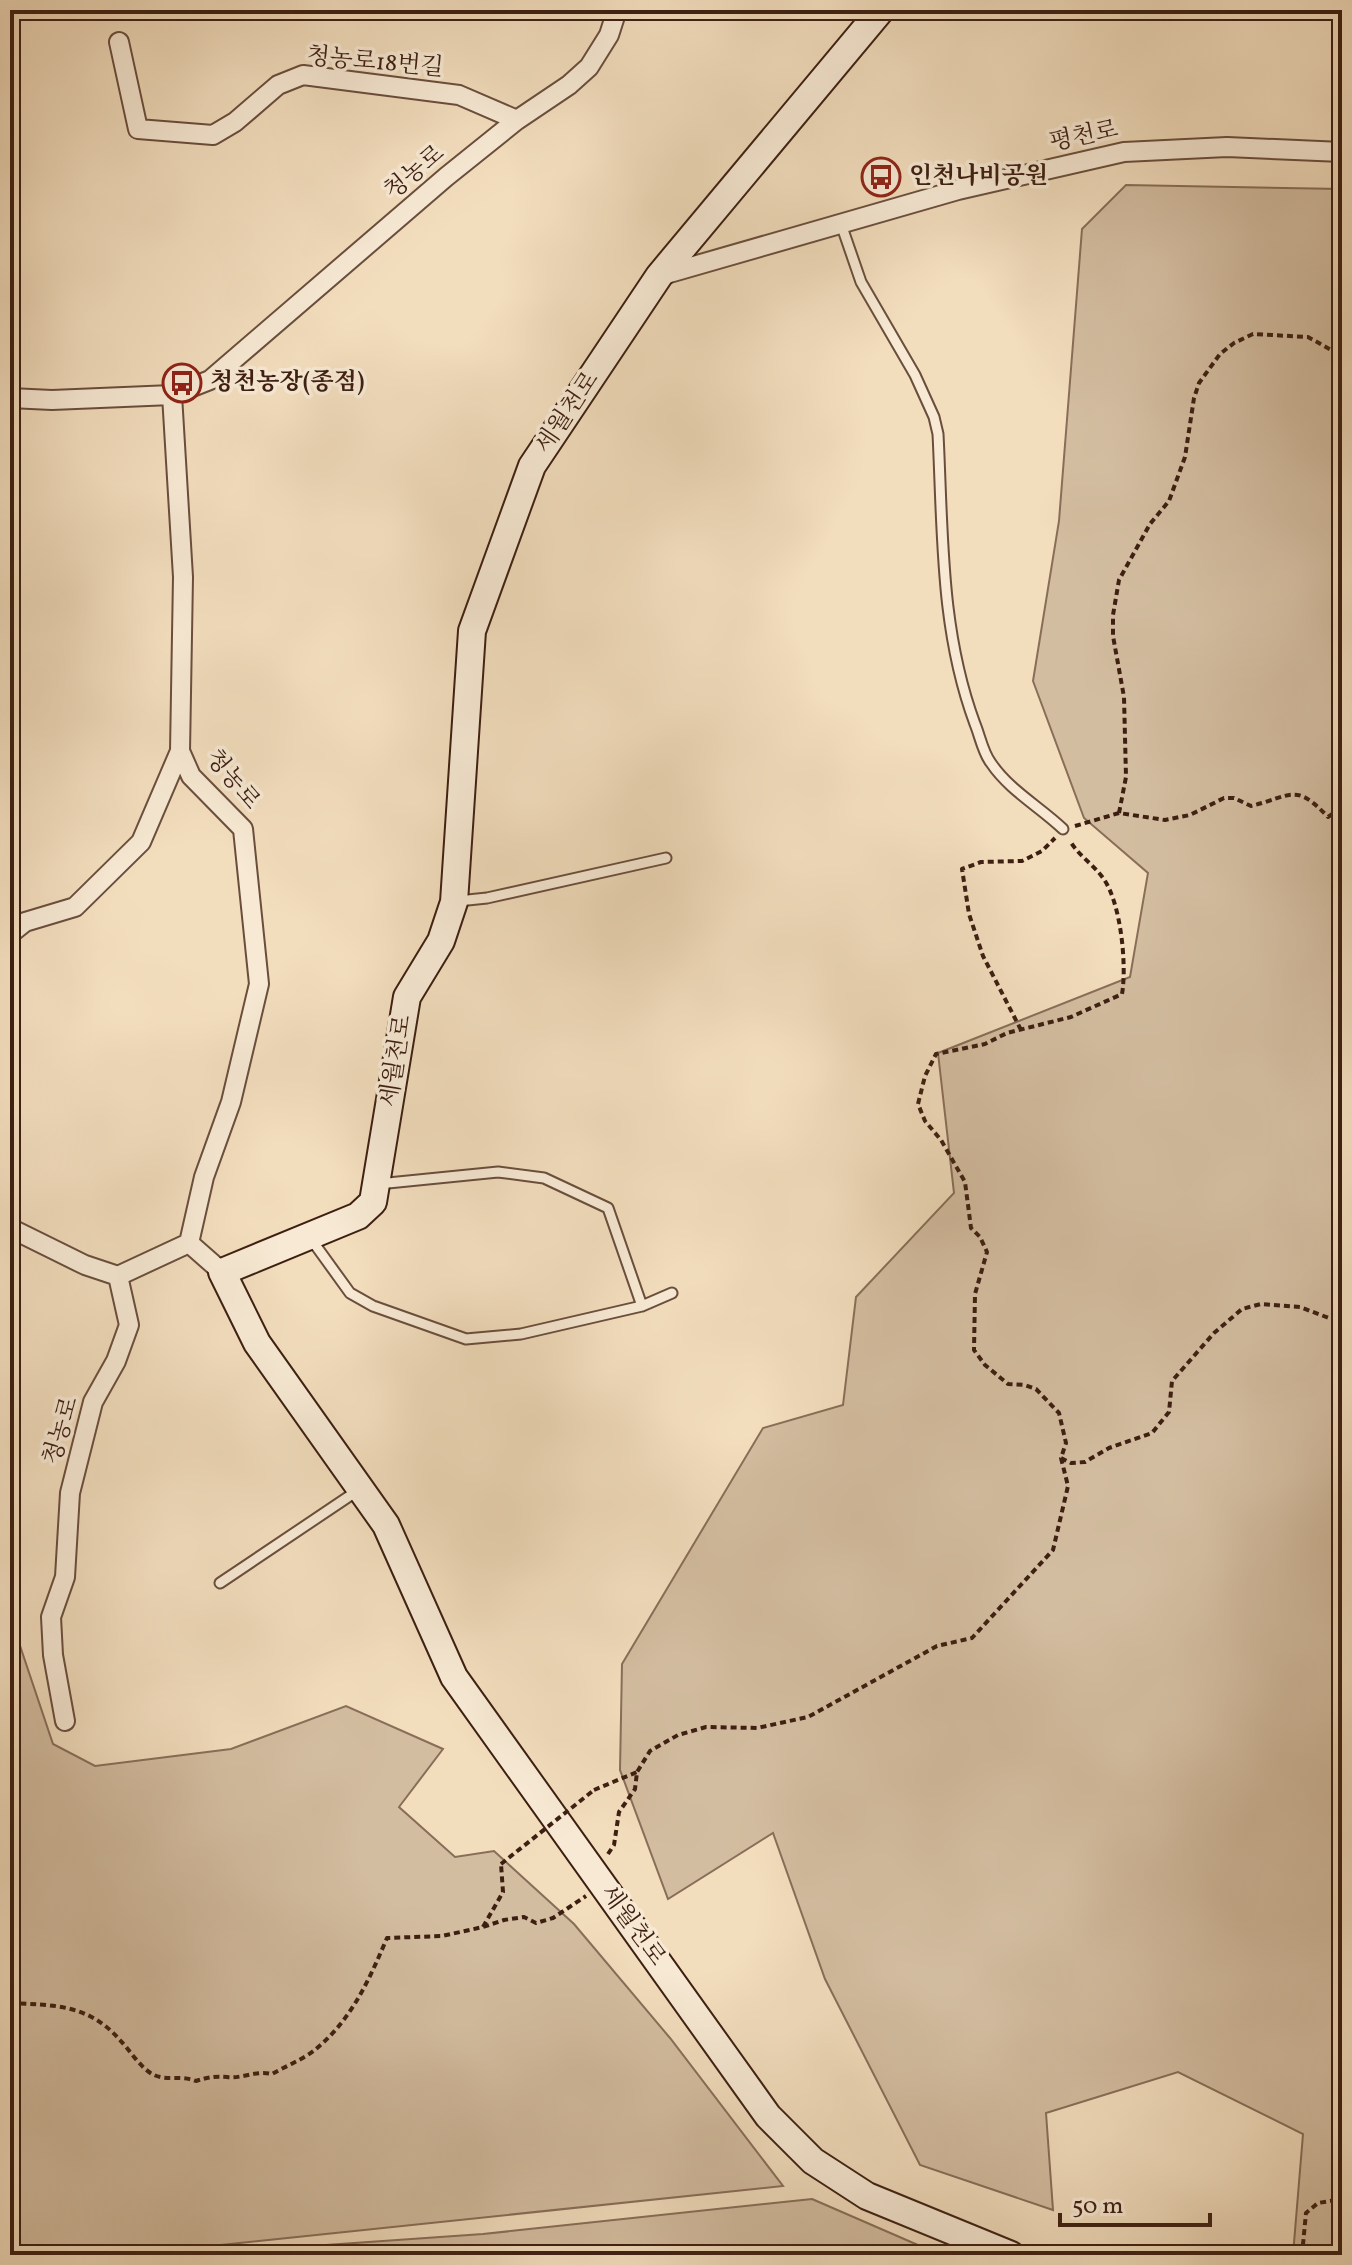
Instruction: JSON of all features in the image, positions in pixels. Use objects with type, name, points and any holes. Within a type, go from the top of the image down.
[{"type":"street","name":"청농로","points":[[189,1243],[204,1177],[231,1102],[259,984],[243,829],[191,776],[180,751],[183,577],[172,395],[210,380],[517,120],[569,85],[589,67],[609,35],[617,10]]},
{"type":"street","name":"세월천로","points":[[222,1272],[358,1216],[373,1202],[407,997],[441,941],[454,902],[472,631],[532,466],[659,276],[881,10]]},
{"type":"street","name":"청농로18번길","points":[[119,42],[138,129],[213,135],[235,122],[278,85],[303,75],[459,95],[517,120]]},
{"type":"street","name":"평천로","points":[[659,276],[958,190],[1124,152],[1227,147],[1342,152]]},
{"type":"street","points":[[10,398],[52,400],[172,395]]},
{"type":"street","points":[[10,934],[25,922],[75,907],[141,842],[180,751]]},
{"type":"street","points":[[10,1228],[85,1265],[118,1276],[189,1243]]},
{"type":"street","name":"세월천로","points":[[189,1243],[222,1272],[257,1343],[386,1525],[454,1677],[768,2116],[813,2161],[867,2196],[1011,2255]]},
{"type":"street","name":"청농로","points":[[65,1721],[53,1655],[51,1617],[65,1577],[70,1493],[93,1402],[116,1361],[129,1325],[118,1276]]},
{"type":"lane","points":[[841,224],[861,282],[915,375],[934,417],[938,434],[943,561],[955,661],[989,762],[1009,784],[1063,829]]},
{"type":"lane","points":[[454,902],[487,898],[666,858]]},
{"type":"lane","points":[[378,1184],[498,1172],[544,1178],[608,1208],[642,1306]]},
{"type":"lane","points":[[309,1236],[350,1293],[373,1306],[466,1339],[521,1334],[642,1306],[672,1293]]},
{"type":"lane","points":[[220,1583],[360,1488]]},
{"type":"path","points":[[1119,813],[1126,777],[1124,697],[1113,636],[1119,580],[1150,524],[1169,501],[1185,457],[1199,383],[1220,354],[1253,334],[1308,337],[1342,356]]},
{"type":"path","points":[[1342,635],[1339,632],[1337,638],[1342,652]]},
{"type":"path","points":[[1021,1030],[983,956],[969,914],[962,869],[981,862],[1022,861],[1042,851],[1063,829],[1119,813],[1165,820],[1190,815],[1224,798],[1234,798],[1251,806],[1293,792],[1310,798],[1328,817],[1342,807]]},
{"type":"path","points":[[10,2003],[66,2006],[81,2011],[115,2034],[152,2074],[163,2077],[184,2076],[196,2081],[219,2074],[228,2077],[262,2071],[272,2074],[314,2051],[345,2020],[368,1984],[387,1938],[442,1936],[504,1920],[524,1917],[536,1923],[553,1918],[598,1878],[604,1860],[614,1845],[619,1812],[635,1789],[637,1772],[650,1751],[678,1735],[706,1727],[757,1728],[808,1717],[937,1646],[972,1638],[1053,1550],[1068,1486],[1061,1458],[1066,1443],[1059,1413],[1036,1389],[1008,1384],[985,1365],[974,1350],[975,1294],[987,1252],[980,1237],[971,1228],[965,1182],[941,1140],[925,1121],[918,1104],[925,1076],[936,1054],[985,1044],[1007,1033],[1071,1017],[1122,994],[1125,980],[1114,899],[1103,878],[1078,854],[1063,829]]},
{"type":"path","points":[[1061,1458],[1071,1463],[1085,1462],[1109,1448],[1152,1433],[1169,1412],[1172,1381],[1214,1333],[1242,1309],[1261,1304],[1300,1307],[1342,1323]]},
{"type":"path","points":[[483,1927],[503,1892],[501,1864],[594,1790],[637,1772]]},
{"type":"path","points":[[1302,2255],[1306,2213],[1318,2203],[1342,2199]]},
{"type":"shaded area","points":[[1126,185],[1342,189],[1342,2255],[1293,2255],[1303,2134],[1178,2072],[1046,2113],[1053,2210],[920,2165],[825,1979],[773,1833],[668,1899],[620,1770],[622,1664],[763,1428],[843,1405],[856,1297],[954,1193],[938,1053],[1130,977],[1148,873],[1084,818],[1033,681],[1059,521],[1082,229]]},
{"type":"shaded area","points":[[10,1623],[53,1744],[95,1766],[231,1749],[346,1706],[443,1749],[399,1807],[455,1857],[494,1851],[574,1924],[670,2038],[783,2186],[221,2245],[195,2255],[10,2255]]},
{"type":"shaded area","points":[[812,2199],[941,2255],[219,2255],[483,2234]]},
{"type":"place","name":"인천나비공원","points":[[881,177]]},
{"type":"place","name":"청천농장(종점)","points":[[182,383]]}]
